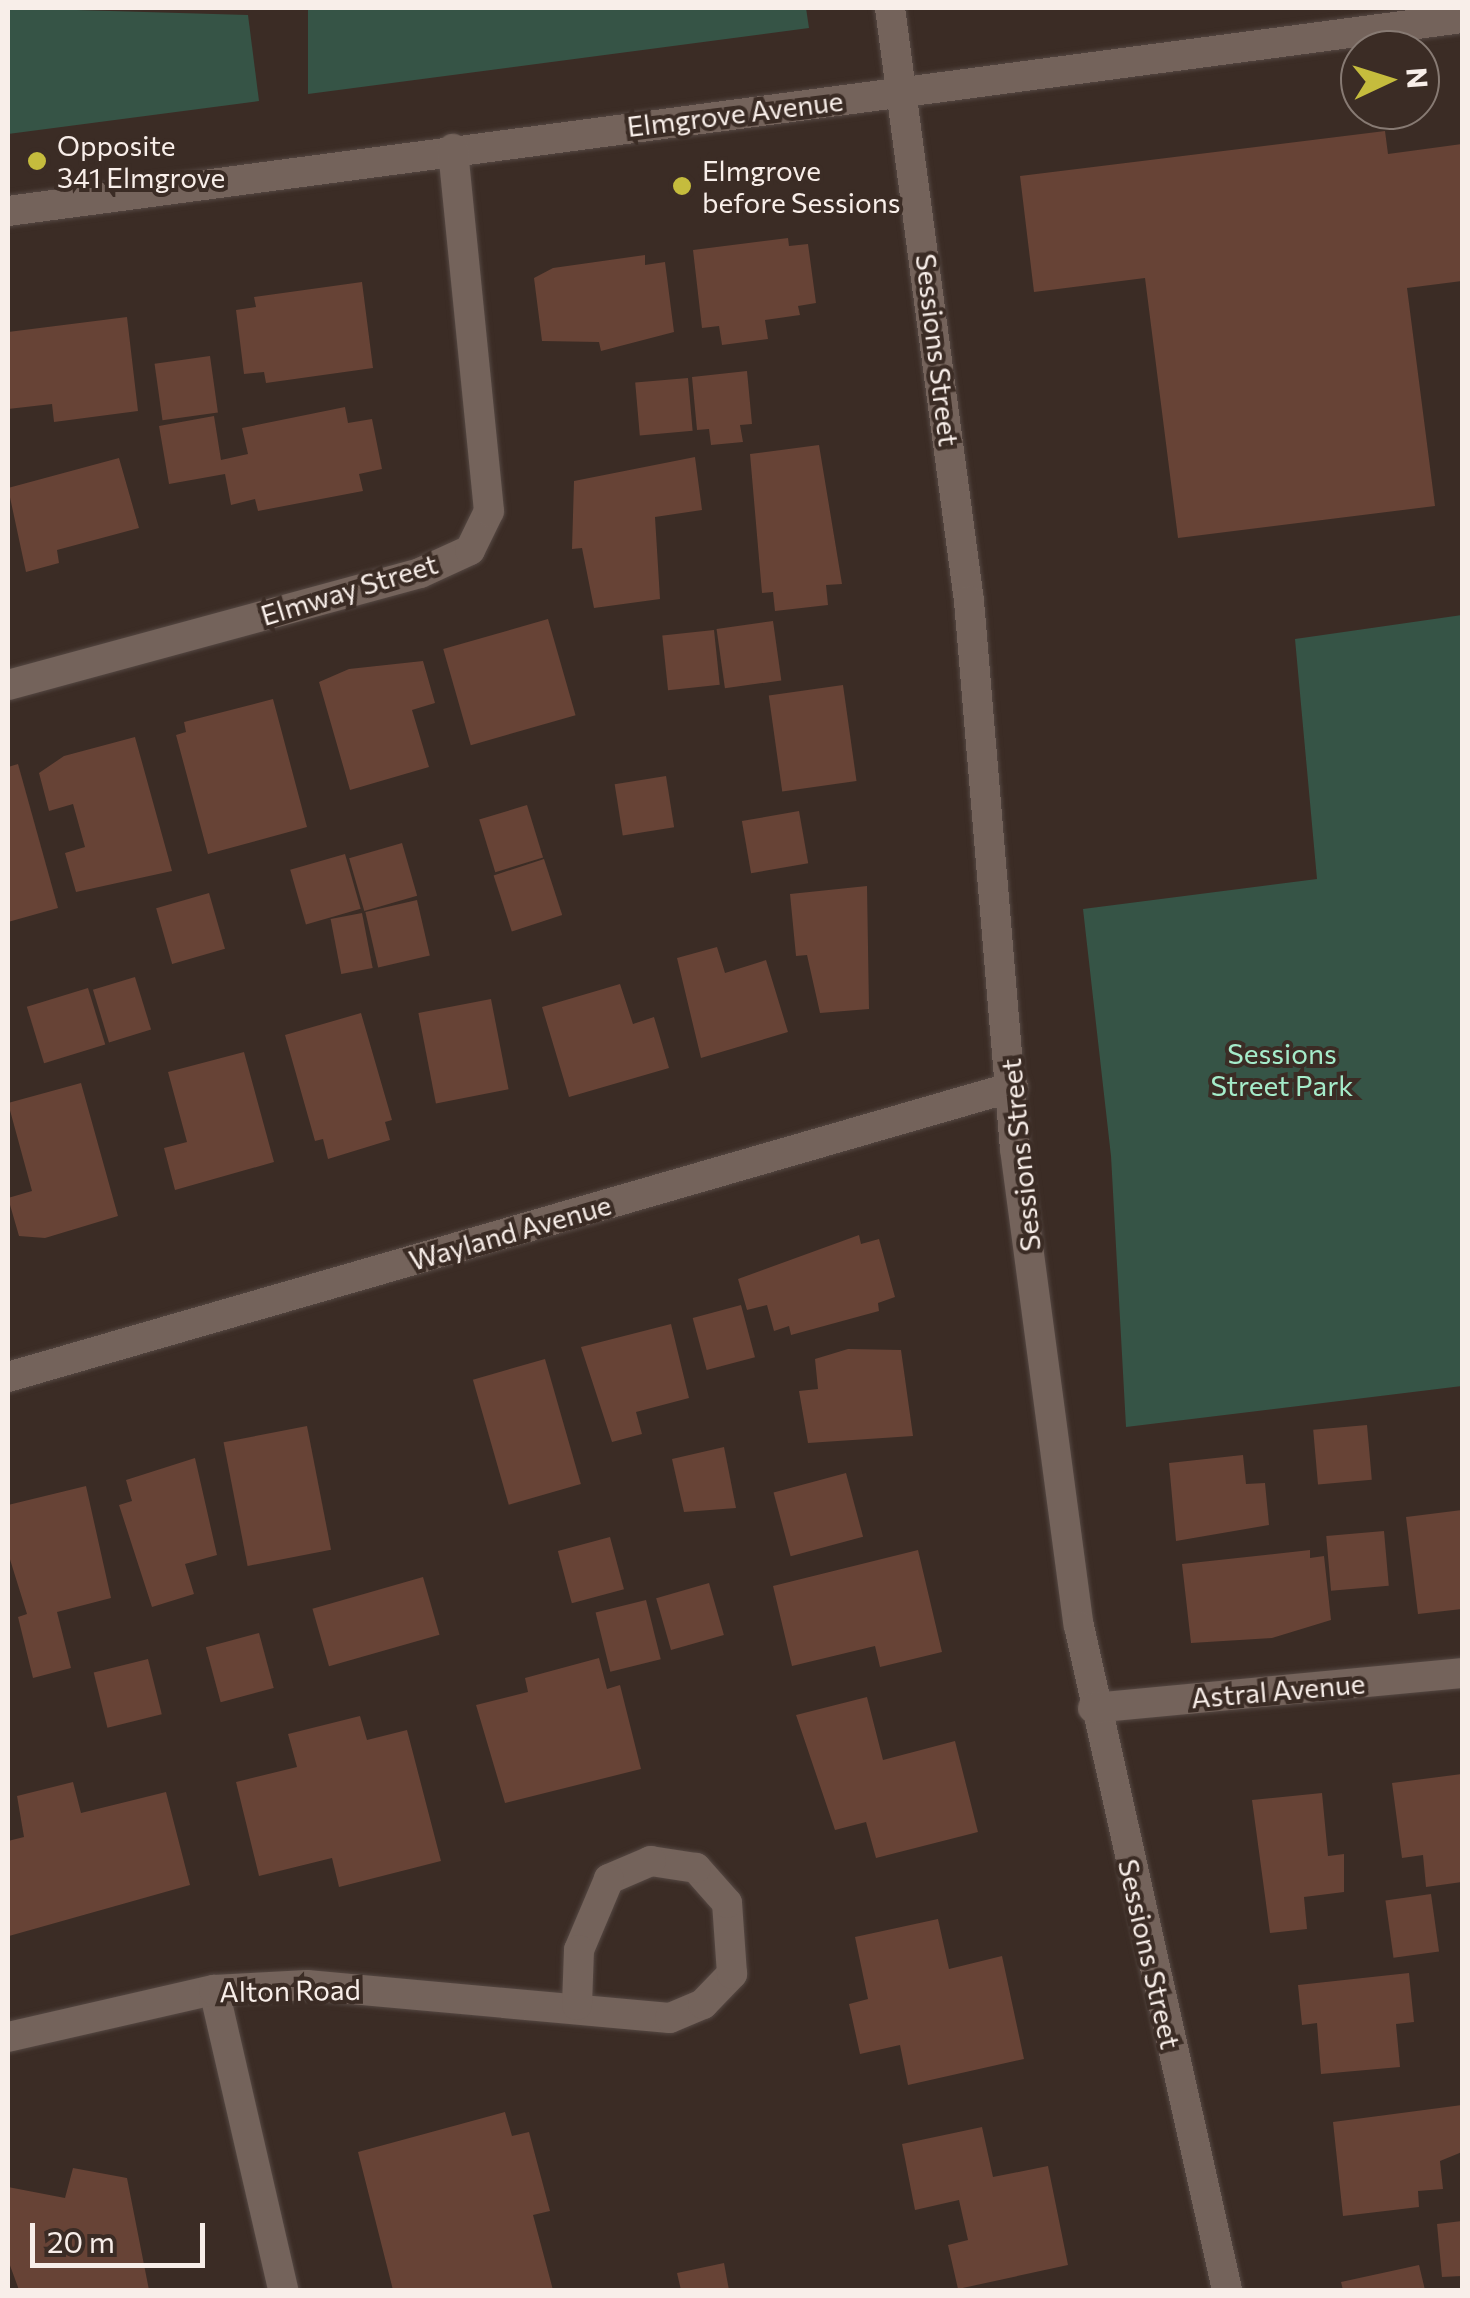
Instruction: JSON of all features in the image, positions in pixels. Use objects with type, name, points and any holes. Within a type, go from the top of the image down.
[{"type":"street","name":"Sessions Street","points":[[890,8],[905,90],[969,601],[1013,1088],[1092,1708],[1228,2290]]},
{"type":"street","name":"Elmgrove Avenue","points":[[8,211],[1462,18]]},
{"type":"street","name":"Elmway Street","points":[[8,685],[420,573],[470,550],[489,510],[453,149]]},
{"type":"street","name":"Wayland Avenue","points":[[8,1378],[1013,1088]]},
{"type":"street","name":"Astral Avenue","points":[[1092,1708],[1462,1673]]},
{"type":"street","name":"Alton Road","points":[[8,2037],[214,1990],[307,1984],[577,2005],[670,2018],[704,2004],[732,1974],[727,1904],[696,1868],[650,1861],[609,1879],[579,1950],[577,2005]]},
{"type":"street","points":[[214,1990],[283,2290]]},
{"type":"green space","points":[[8,8],[248,15],[259,101],[8,134]]},
{"type":"green space","points":[[308,8],[806,8],[809,28],[308,94]]},
{"type":"green space","name":"Sessions Street Park","points":[[1462,615],[1462,1386],[1126,1427],[1111,1156],[1083,909],[1317,879],[1295,639]]},
{"type":"building","points":[[1385,131],[1388,154],[1462,144],[1462,281],[1407,288],[1435,506],[1178,538],[1145,278],[1034,292],[1020,176]]},
{"type":"building","points":[[788,238],[789,246],[808,244],[816,303],[798,306],[800,315],[765,320],[768,339],[722,345],[719,326],[702,328],[693,250]]},
{"type":"building","points":[[645,255],[645,265],[665,262],[674,332],[601,351],[599,342],[542,341],[534,278],[553,268]]},
{"type":"building","points":[[362,282],[373,368],[266,383],[264,372],[244,374],[236,310],[256,307],[254,297]]},
{"type":"building","points":[[127,317],[138,411],[54,422],[52,404],[8,409],[8,332]]},
{"type":"building","points":[[210,356],[218,412],[162,420],[155,364]]},
{"type":"building","points":[[747,371],[752,424],[740,425],[743,442],[711,445],[709,429],[697,430],[692,377]]},
{"type":"building","points":[[688,378],[693,431],[640,435],[635,383]]},
{"type":"building","points":[[345,407],[348,423],[372,419],[382,469],[359,474],[363,491],[258,511],[255,499],[231,505],[225,474],[169,484],[159,426],[214,416],[221,460],[248,454],[242,428]]},
{"type":"building","points":[[819,445],[842,584],[826,585],[828,605],[775,611],[773,592],[762,593],[750,454]]},
{"type":"building","points":[[695,457],[702,510],[655,517],[660,599],[594,608],[582,548],[572,549],[574,481]]},
{"type":"building","points":[[119,458],[139,528],[57,550],[59,563],[26,572],[8,488]]},
{"type":"building","points":[[548,619],[576,715],[471,745],[443,649]]},
{"type":"building","points":[[773,621],[781,680],[725,688],[717,629]]},
{"type":"building","points":[[714,630],[720,685],[668,690],[662,635]]},
{"type":"building","points":[[423,661],[435,703],[412,710],[429,767],[350,790],[319,682],[349,669]]},
{"type":"building","points":[[843,685],[856,781],[782,791],[769,695]]},
{"type":"building","points":[[273,699],[307,827],[208,854],[176,735],[186,732],[184,722]]},
{"type":"building","points":[[135,737],[172,871],[76,892],[65,853],[85,847],[73,804],[49,811],[39,773],[64,756]]},
{"type":"building","points":[[18,764],[58,908],[8,922],[8,767]]},
{"type":"building","points":[[666,776],[674,827],[623,835],[615,784]]},
{"type":"building","points":[[527,805],[543,858],[495,872],[479,820]]},
{"type":"building","points":[[799,811],[808,863],[751,873],[742,821]]},
{"type":"building","points":[[402,843],[417,896],[364,911],[349,858]]},
{"type":"building","points":[[345,854],[361,909],[306,925],[290,870]]},
{"type":"building","points":[[544,859],[562,915],[512,931],[494,875]]},
{"type":"building","points":[[867,886],[869,1009],[820,1013],[807,955],[796,956],[790,894]]},
{"type":"building","points":[[209,893],[225,949],[172,964],[156,908]]},
{"type":"building","points":[[417,900],[430,956],[378,967],[365,912]]},
{"type":"building","points":[[362,913],[373,968],[341,974],[331,919]]},
{"type":"building","points":[[717,947],[725,973],[766,960],[788,1032],[701,1058],[677,958]]},
{"type":"building","points":[[135,977],[151,1030],[109,1042],[93,990]]},
{"type":"building","points":[[620,984],[633,1024],[654,1017],[669,1068],[569,1097],[542,1007]]},
{"type":"building","points":[[88,988],[105,1044],[44,1063],[27,1007]]},
{"type":"building","points":[[491,999],[509,1089],[436,1103],[418,1013]]},
{"type":"building","points":[[361,1013],[392,1120],[385,1122],[390,1140],[328,1159],[323,1139],[315,1141],[285,1035]]},
{"type":"building","points":[[244,1052],[274,1162],[175,1190],[164,1148],[187,1142],[168,1072]]},
{"type":"building","points":[[81,1083],[118,1216],[45,1238],[19,1236],[8,1198],[32,1191],[8,1103]]},
{"type":"building","points":[[859,1235],[861,1244],[879,1239],[895,1297],[878,1303],[879,1311],[791,1335],[789,1326],[774,1331],[767,1305],[747,1310],[738,1279]]},
{"type":"building","points":[[741,1305],[755,1357],[707,1370],[693,1318]]},
{"type":"building","points":[[671,1324],[689,1398],[636,1412],[642,1434],[612,1442],[581,1347]]},
{"type":"building","points":[[848,1349],[901,1350],[913,1436],[808,1443],[799,1391],[818,1389],[815,1359]]},
{"type":"building","points":[[545,1359],[581,1484],[509,1505],[473,1380]]},
{"type":"building","points":[[1367,1425],[1372,1480],[1318,1484],[1313,1430]]},
{"type":"building","points":[[307,1426],[331,1550],[248,1566],[224,1442]]},
{"type":"building","points":[[724,1447],[736,1508],[684,1512],[672,1459]]},
{"type":"building","points":[[1243,1455],[1246,1484],[1265,1483],[1269,1525],[1176,1541],[1169,1463]]},
{"type":"building","points":[[195,1458],[217,1555],[185,1564],[194,1594],[152,1607],[119,1505],[132,1501],[126,1480]]},
{"type":"building","points":[[846,1473],[863,1537],[791,1556],[774,1492]]},
{"type":"building","points":[[86,1486],[111,1598],[57,1612],[71,1668],[33,1678],[18,1617],[27,1614],[8,1553],[8,1505]]},
{"type":"building","points":[[1462,1510],[1462,1609],[1418,1614],[1406,1517]]},
{"type":"building","points":[[1384,1531],[1389,1586],[1331,1591],[1326,1536]]},
{"type":"building","points":[[610,1537],[624,1589],[572,1603],[558,1551]]},
{"type":"building","points":[[918,1550],[942,1652],[880,1667],[875,1646],[792,1666],[773,1586]]},
{"type":"building","points":[[1310,1550],[1310,1558],[1324,1556],[1331,1620],[1272,1638],[1191,1643],[1182,1564]]},
{"type":"building","points":[[423,1577],[440,1635],[329,1666],[312,1609]]},
{"type":"building","points":[[709,1583],[724,1635],[671,1650],[656,1598]]},
{"type":"building","points":[[646,1600],[661,1659],[610,1672],[596,1613]]},
{"type":"building","points":[[259,1633],[274,1688],[221,1702],[206,1647]]},
{"type":"building","points":[[599,1658],[607,1689],[620,1685],[641,1769],[505,1803],[476,1705],[528,1692],[525,1678]]},
{"type":"building","points":[[148,1659],[162,1714],[107,1728],[94,1673]]},
{"type":"building","points":[[867,1697],[883,1760],[955,1741],[978,1832],[876,1858],[866,1822],[835,1830],[796,1715]]},
{"type":"building","points":[[360,1716],[367,1740],[407,1730],[441,1861],[339,1887],[332,1858],[259,1876],[236,1782],[297,1767],[288,1734]]},
{"type":"building","points":[[1462,1774],[1462,1882],[1426,1887],[1423,1855],[1402,1858],[1392,1783]]},
{"type":"building","points":[[73,1782],[81,1813],[166,1792],[190,1885],[9,1936],[8,1841],[24,1837],[17,1796]]},
{"type":"building","points":[[1322,1793],[1328,1856],[1344,1854],[1344,1892],[1304,1897],[1307,1929],[1270,1933],[1252,1800]]},
{"type":"building","points":[[1431,1894],[1439,1951],[1394,1958],[1385,1900]]},
{"type":"building","points":[[938,1919],[949,1969],[1002,1956],[1024,2059],[908,2085],[900,2045],[860,2054],[849,2004],[868,1999],[855,1937]]},
{"type":"building","points":[[1409,1973],[1414,2022],[1396,2024],[1400,2067],[1321,2074],[1317,2023],[1302,2025],[1298,1985]]},
{"type":"building","points":[[1462,2105],[1462,2152],[1440,2161],[1443,2189],[1418,2191],[1419,2207],[1343,2216],[1333,2122]]},
{"type":"building","points":[[505,2112],[512,2136],[529,2132],[550,2211],[533,2215],[553,2290],[393,2290],[358,2152]]},
{"type":"building","points":[[982,2127],[993,2177],[1048,2166],[1068,2265],[958,2289],[948,2245],[968,2240],[959,2200],[915,2210],[902,2144]]},
{"type":"building","points":[[73,2168],[127,2178],[149,2290],[19,2290],[8,2260],[8,2187],[65,2198]]},
{"type":"building","points":[[1462,2221],[1462,2276],[1442,2277],[1437,2224]]},
{"type":"building","points":[[724,2263],[729,2290],[681,2290],[677,2273]]},
{"type":"building","points":[[1419,2265],[1425,2290],[1343,2290],[1341,2282]]},
{"type":"place","name":"Opposite 341 Elmgrove","points":[[37,161]]},
{"type":"place","name":"Elmgrove before Sessions","points":[[682,186]]}]
